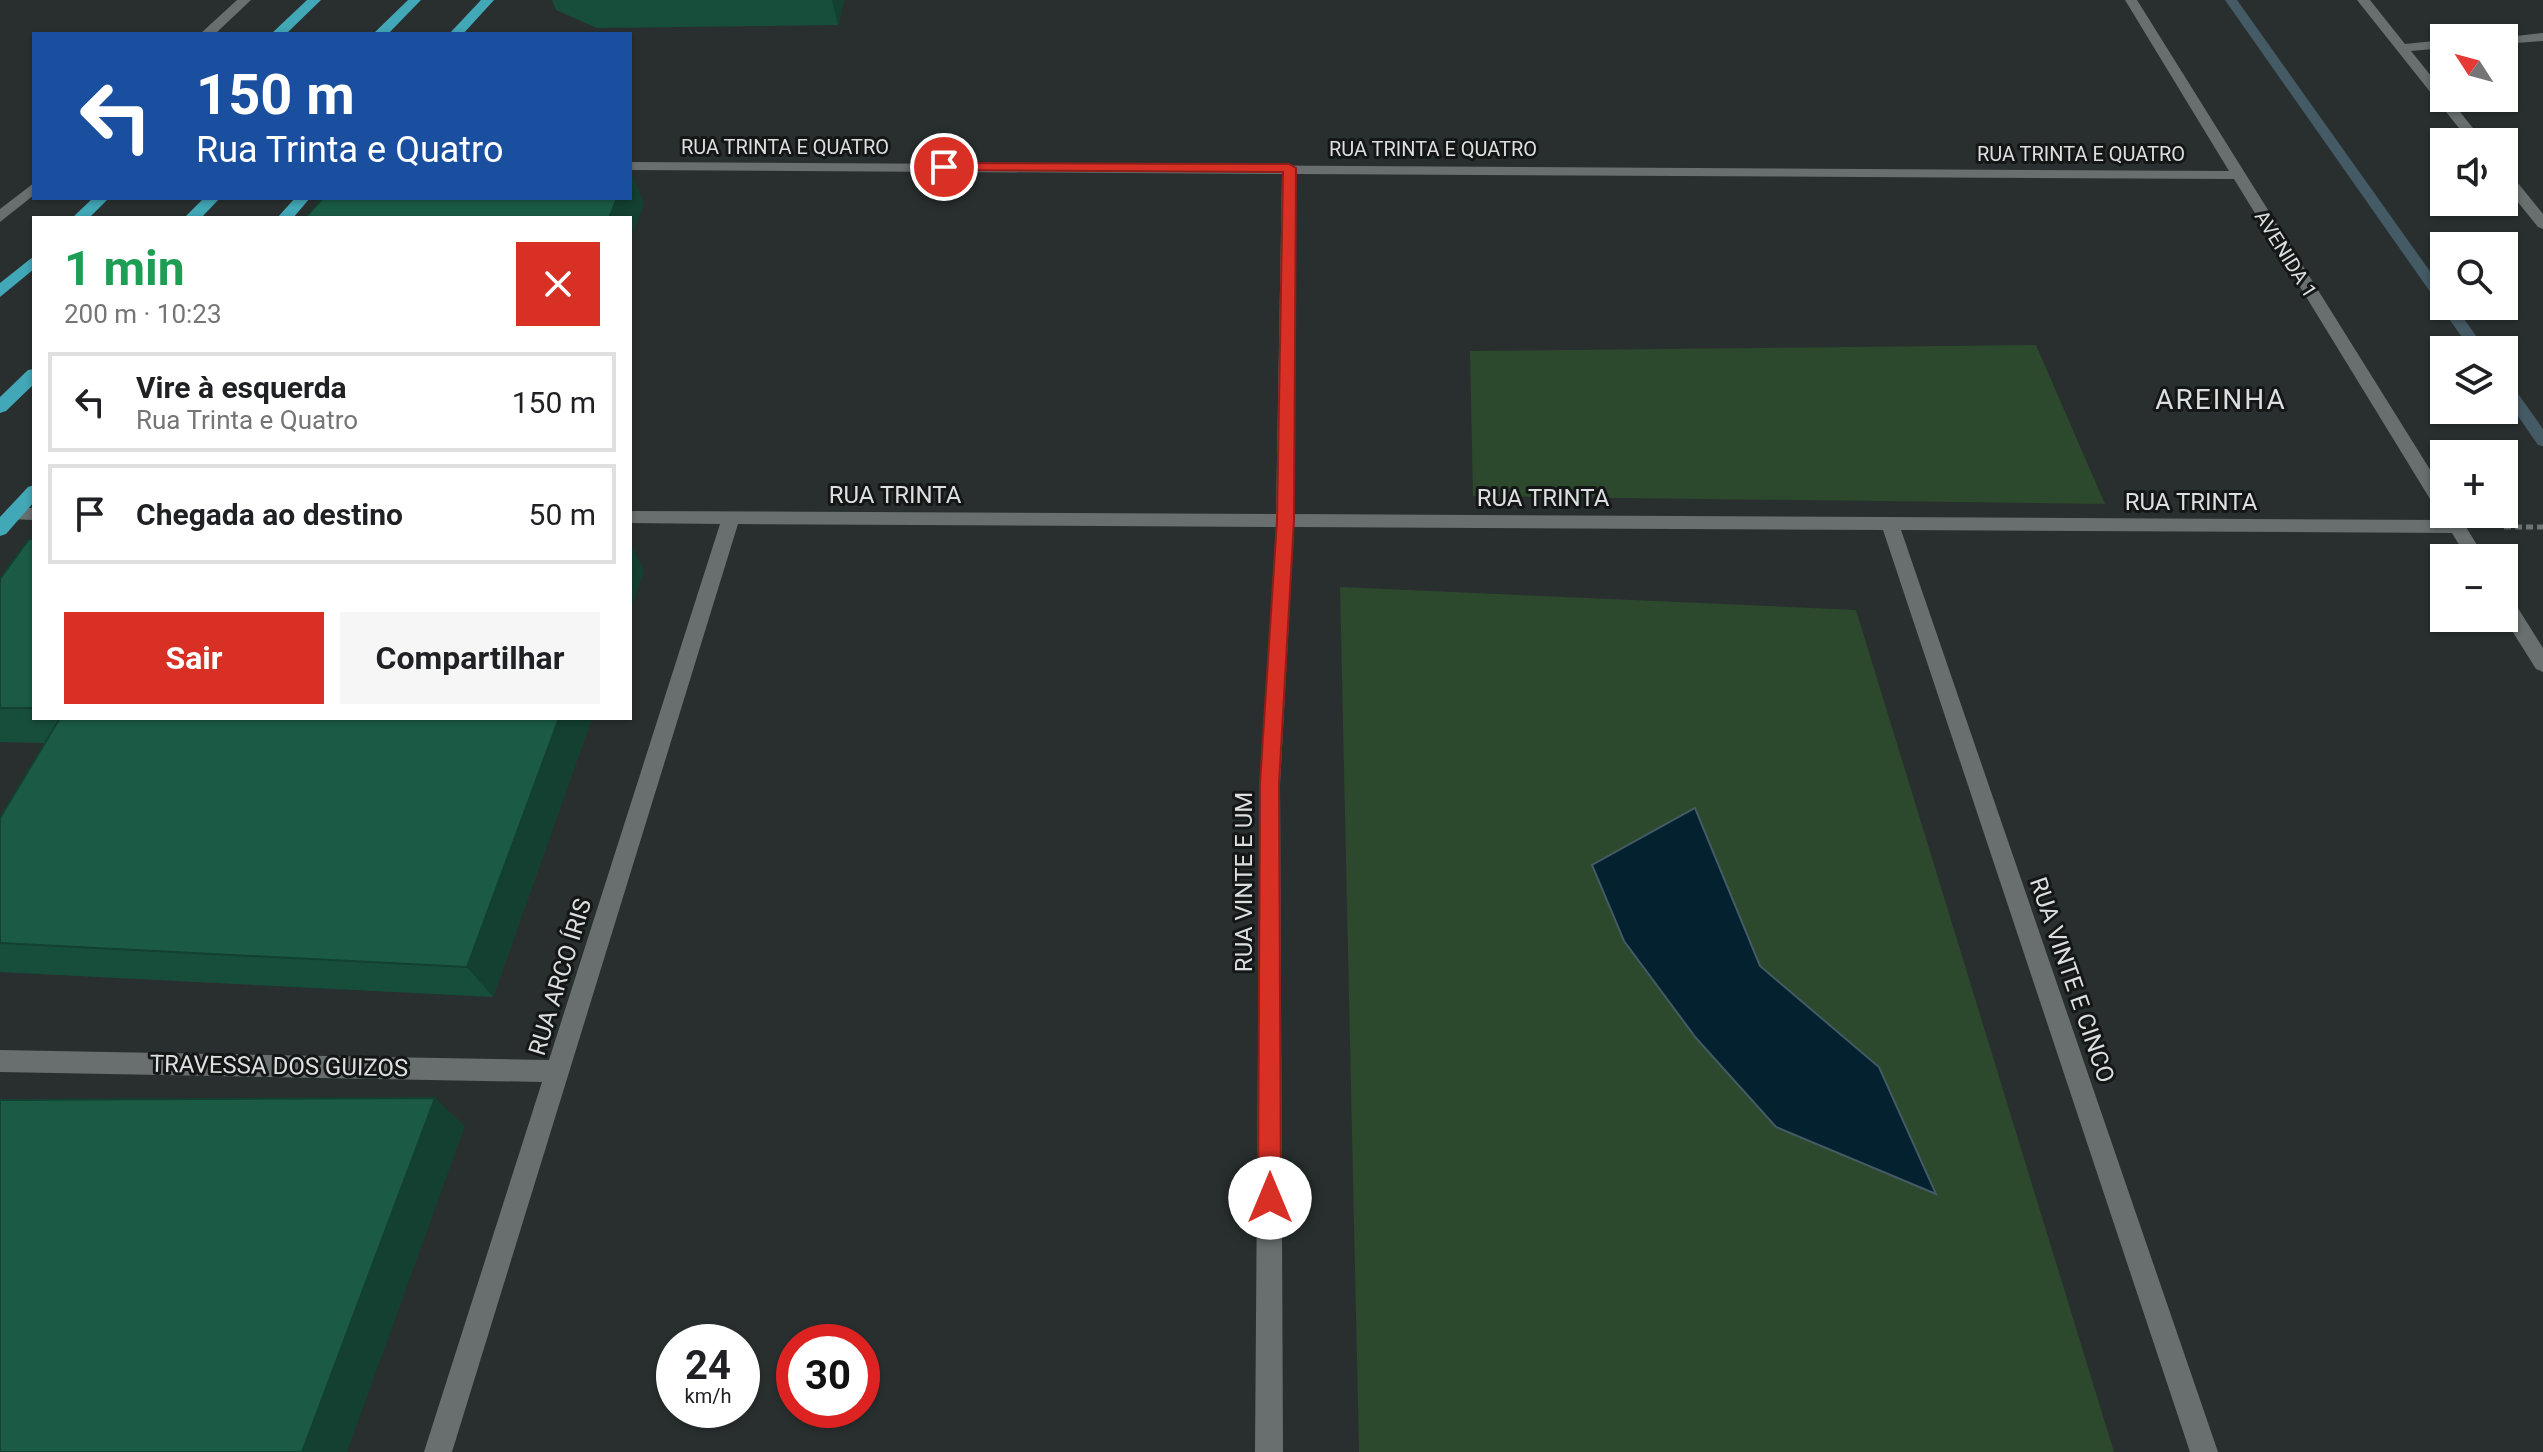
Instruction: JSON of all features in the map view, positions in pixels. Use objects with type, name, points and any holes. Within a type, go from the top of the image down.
[{"type":"main road","points":[[280,32],[315,0]]},
{"type":"main road","points":[[382,32],[415,0]]},
{"type":"main road","points":[[458,32],[488,0]]},
{"type":"main road","points":[[82,216],[100,200]]},
{"type":"main road","points":[[194,216],[211,200]]},
{"type":"main road","points":[[287,216],[301,200]]},
{"type":"main road","points":[[0,292],[32,263]]},
{"type":"main road","points":[[0,407],[32,376]]},
{"type":"main road","points":[[0,529],[32,493]]},
{"type":"street","name":"AVENIDA 1","points":[[2131,0],[2236,175],[2430,485]]},
{"type":"street","points":[[2363,0],[2466,128]]},
{"type":"street","points":[[209,32],[240,3]]},
{"type":"street","points":[[2518,39],[2543,37]]},
{"type":"street","points":[[2402,48],[2430,45]]},
{"type":"street","name":"RUA TRINTA E QUATRO","points":[[632,166],[2236,175]]},
{"type":"street","name":"RUA VINTE E UM","points":[[1269,1452],[1270,784],[1285,520],[1289,168]]},
{"type":"street","points":[[0,217],[32,189]]},
{"type":"street","points":[[2518,193],[2543,224]]},
{"type":"street","points":[[13,514],[32,514]]},
{"type":"street","name":"RUA TRINTA","points":[[632,517],[1890,524],[2430,520]]},
{"type":"street","name":"RUA ARCO ÍRIS","points":[[438,1452],[731,518]]},
{"type":"street","name":"RUA VINTE E CINCO","points":[[1890,524],[2204,1452]]},
{"type":"street","points":[[2518,624],[2543,664]]},
{"type":"street","name":"TRAVESSA DOS GUIZOS","points":[[0,1061],[558,1071]]},
{"type":"green space","points":[[2036,345],[2105,504],[1473,496],[1470,351]]},
{"type":"green space","points":[[1340,587],[1856,610],[2114,1452],[1359,1452]]},
{"type":"water","points":[[1695,808],[1760,966],[1879,1067],[1936,1194],[1776,1127],[1696,1038],[1624,941],[1592,865]]},
{"type":"building","points":[[321,200],[616,200],[610,216],[307,216]]},
{"type":"building","points":[[32,539],[32,708],[0,708],[0,579]]},
{"type":"building","points":[[59,720],[558,720],[467,967],[0,943],[0,818]]},
{"type":"building","points":[[435,1098],[302,1452],[0,1452],[0,1100]]},
{"type":"waterway","points":[[2231,0],[2430,281]]},
{"type":"waterway","points":[[2458,320],[2469,336]]},
{"type":"waterway","points":[[2518,405],[2543,441]]},
{"type":"district","name":"AREINHA","points":[[2221,399]]},
{"type":"route","points":[[944,167],[1289,168],[1285,520],[1270,784],[1270,1198]]}]
